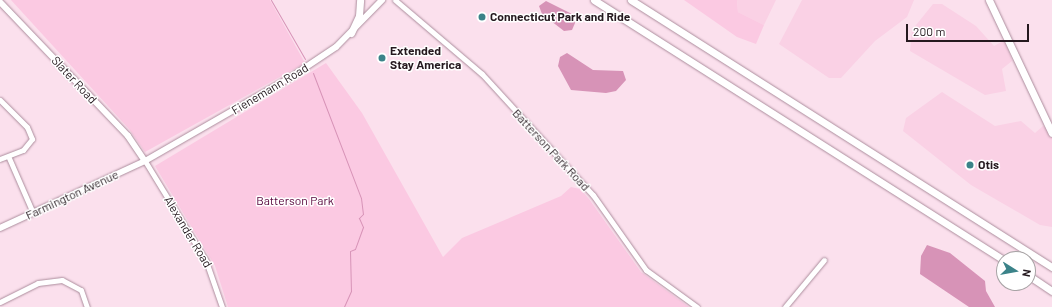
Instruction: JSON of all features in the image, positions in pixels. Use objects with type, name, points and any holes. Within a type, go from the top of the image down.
[{"type":"highway","points":[[351,33],[359,16],[360,0]]},
{"type":"highway","points":[[594,0],[996,255]]},
{"type":"highway","points":[[631,0],[1052,267]]},
{"type":"highway","points":[[989,0],[1052,132]]},
{"type":"highway","points":[[1036,280],[1052,291]]},
{"type":"main road","name":"Fienemann Road","points":[[145,161],[298,73],[351,33],[382,0]]},
{"type":"main road","name":"Slater Road","points":[[0,2],[128,136],[145,161]]},
{"type":"main road","name":"Farmington Avenue","points":[[0,228],[145,161]]},
{"type":"street","name":"Batterson Park Road","points":[[395,0],[454,47],[487,79],[593,195],[646,270],[697,307]]},
{"type":"street","points":[[0,100],[27,127],[32,139],[9,158],[0,159]]},
{"type":"street","points":[[9,158],[33,213]]},
{"type":"street","name":"Alexander Road","points":[[145,161],[206,261],[222,307]]},
{"type":"street","points":[[785,307],[824,260]]},
{"type":"street","points":[[0,302],[38,283],[62,280],[81,290],[86,307]]},
{"type":"shaded area","points":[[737,0],[776,0],[764,25],[738,12]]},
{"type":"shaded area","points":[[802,0],[914,0],[907,17],[875,41],[841,78],[829,78],[779,44]]},
{"type":"shaded area","points":[[546,1],[572,14],[575,23],[572,30],[564,31],[542,14],[539,6]]},
{"type":"shaded area","points":[[933,4],[942,4],[976,26],[994,46],[1005,40],[1012,61],[1002,69],[1006,91],[985,95],[910,51],[912,30]]},
{"type":"shaded area","points":[[567,53],[593,70],[623,71],[626,80],[616,91],[606,93],[571,90],[558,66],[560,57]]},
{"type":"shaded area","points":[[942,92],[995,126],[1021,121],[1035,133],[1043,126],[1052,134],[1052,227],[1040,225],[971,185],[903,131],[906,118]]},
{"type":"shaded area","points":[[927,245],[950,253],[985,281],[986,291],[995,307],[969,307],[920,274],[921,256]]},
{"type":"green space","points":[[11,0],[270,0],[305,63],[145,152],[129,129]]},
{"type":"green space","points":[[684,0],[737,0],[738,12],[764,25],[756,44],[737,37]]},
{"type":"green space","name":"Batterson Park","points":[[326,63],[362,113],[443,257],[462,238],[561,196],[571,187],[580,189],[589,199],[641,272],[689,307],[228,307],[215,266],[155,166]]},
{"type":"waterway","points":[[271,0],[305,59]]},
{"type":"waterway","points":[[313,73],[361,198],[363,214],[359,218],[363,227],[355,249],[350,251],[351,291],[344,307]]},
{"type":"place","name":"Connecticut Park and Ride","points":[[482,17]]},
{"type":"place","name":"Extended Stay America","points":[[382,58]]},
{"type":"place","name":"Otis","points":[[970,165]]}]
